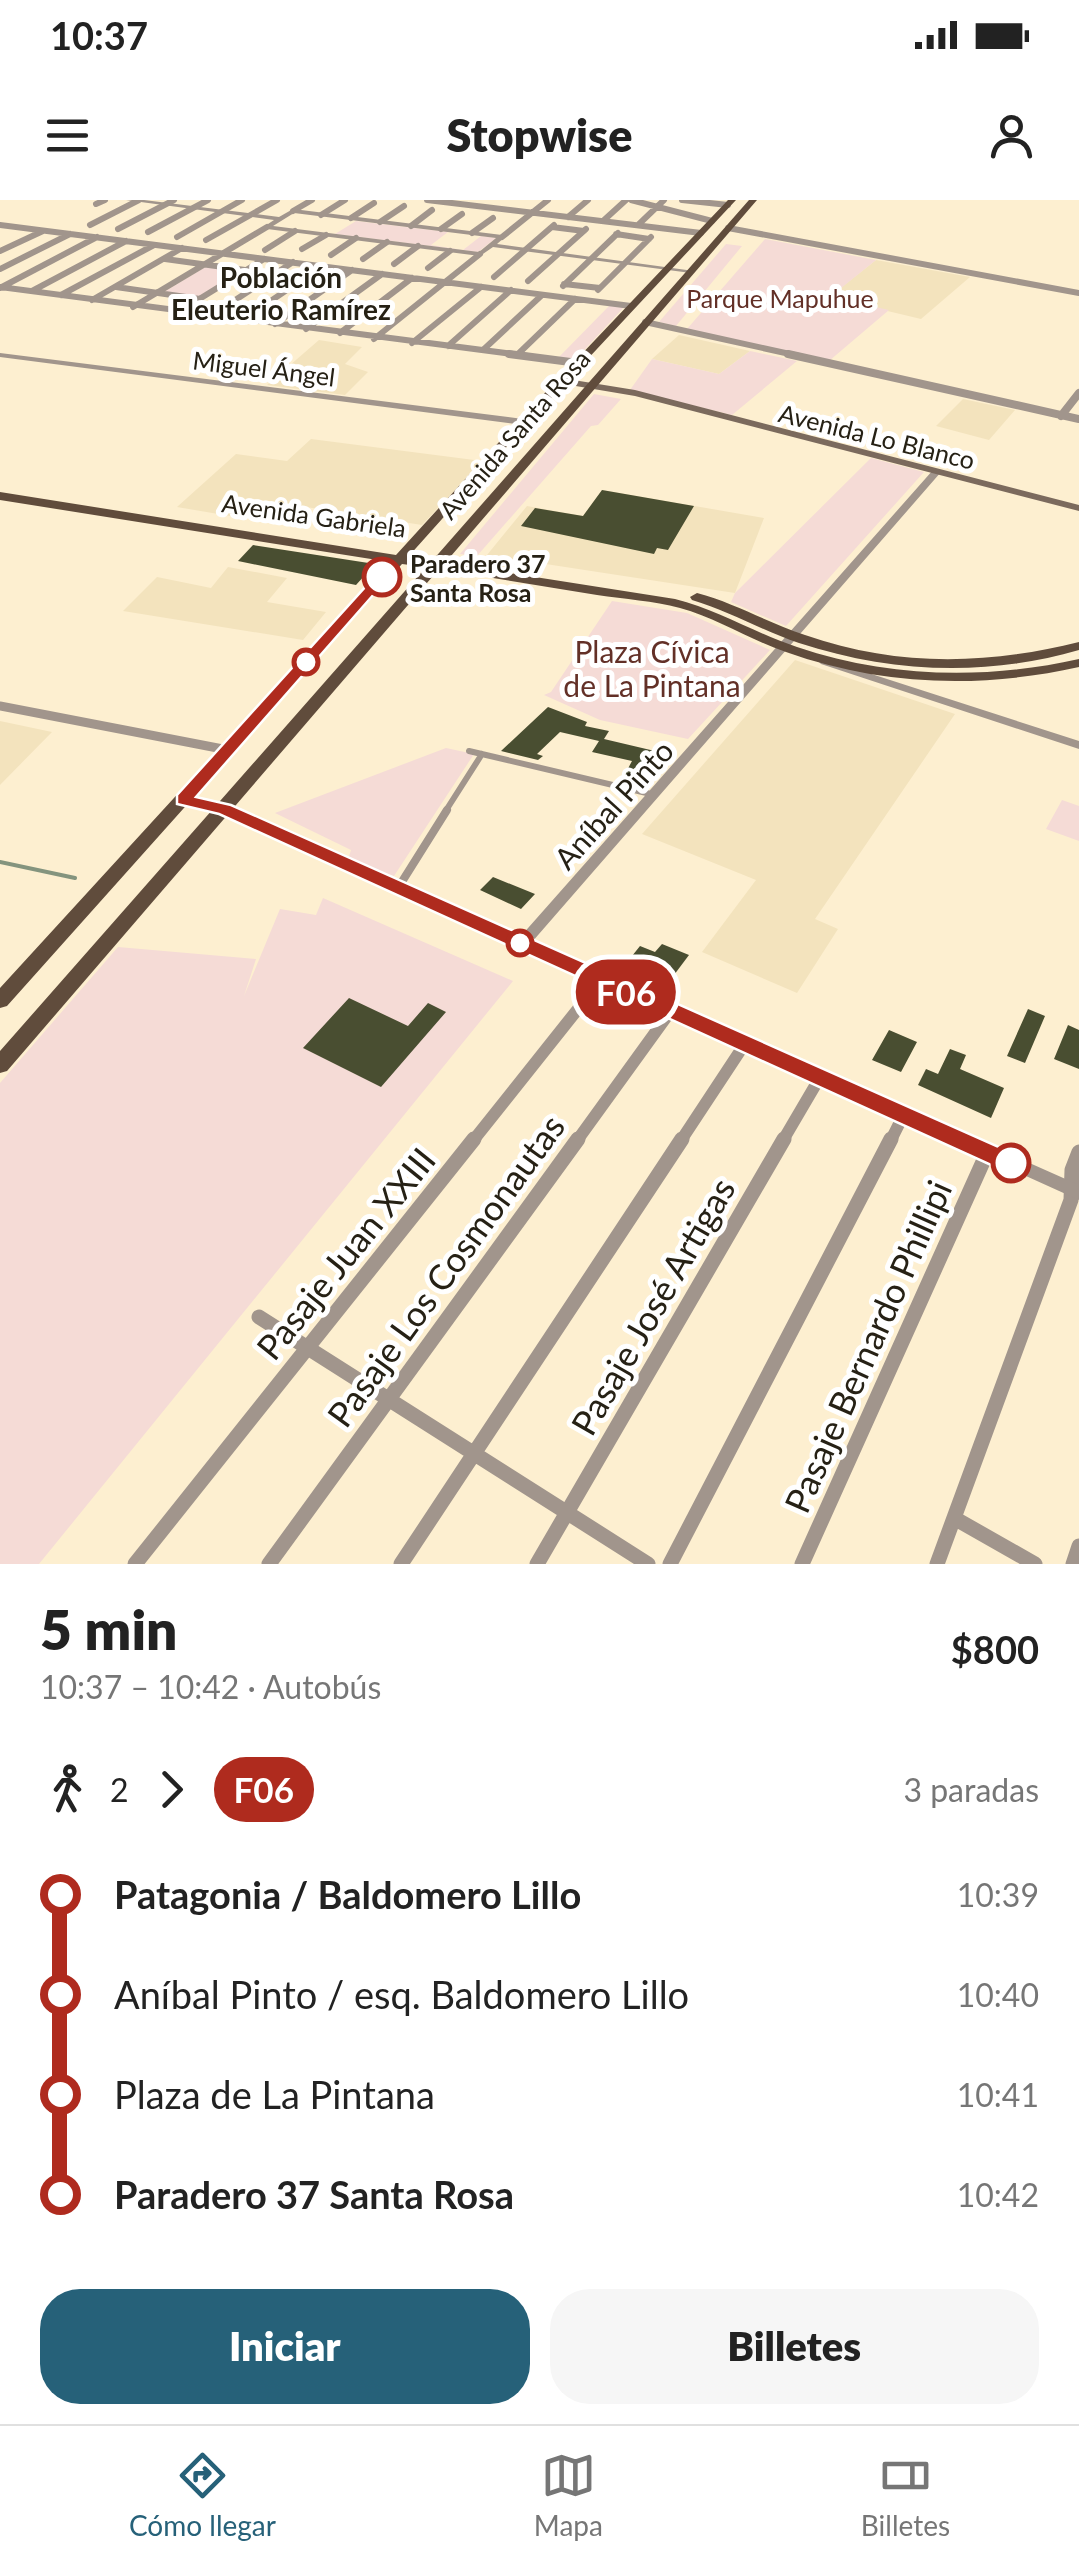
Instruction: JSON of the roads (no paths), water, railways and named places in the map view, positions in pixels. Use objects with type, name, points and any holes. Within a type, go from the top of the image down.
[{"type":"main road","name":"Avenida Santa Rosa","points":[[0,1065],[587,386],[753,200]]},
{"type":"main road","name":"Avenida Santa Rosa","points":[[0,1001],[560,382],[730,202]]},
{"type":"main road","name":"Avenida Lo Blanco","points":[[560,382],[665,402],[1079,508]]},
{"type":"main road","name":"Avenida Gabriela","points":[[0,493],[699,598],[789,642]]},
{"type":"main road","points":[[789,642],[816,657],[998,676],[1079,663]]},
{"type":"main road","points":[[789,642],[910,668],[996,663],[1079,646]]},
{"type":"street","points":[[96,204],[105,200]]},
{"type":"street","points":[[129,200],[280,219]]},
{"type":"street","points":[[90,225],[138,200]]},
{"type":"street","points":[[174,200],[122,227],[151,231],[208,200]]},
{"type":"street","points":[[242,200],[180,235],[209,239],[276,200]]},
{"type":"street","points":[[126,311],[312,200]]},
{"type":"street","points":[[321,215],[345,200]]},
{"type":"street","points":[[430,200],[702,233]]},
{"type":"street","points":[[497,208],[508,200]]},
{"type":"street","points":[[368,344],[548,200]]},
{"type":"street","points":[[568,217],[588,200]]},
{"type":"street","points":[[603,221],[628,200],[712,222]]},
{"type":"street","points":[[638,225],[664,200]]},
{"type":"street","points":[[682,200],[730,202]]},
{"type":"street","points":[[350,218],[374,203]]},
{"type":"street","points":[[380,222],[404,206]]},
{"type":"street","points":[[410,226],[432,210]]},
{"type":"street","points":[[293,211],[502,237]]},
{"type":"street","points":[[441,230],[462,214]]},
{"type":"street","points":[[472,233],[493,218]]},
{"type":"street","points":[[0,225],[632,306]]},
{"type":"street","points":[[553,226],[585,230],[529,280],[495,276],[526,250],[553,226]]},
{"type":"street","points":[[0,234],[15,227]]},
{"type":"street","points":[[267,227],[480,254]]},
{"type":"street","points":[[728,228],[1079,293]]},
{"type":"street","points":[[0,251],[43,230]]},
{"type":"street","points":[[265,250],[295,231]]},
{"type":"street","points":[[0,269],[70,234]]},
{"type":"street","points":[[302,249],[326,234]]},
{"type":"street","points":[[617,234],[650,238],[598,290],[564,285],[592,258],[617,234]]},
{"type":"street","points":[[0,288],[97,238]]},
{"type":"street","points":[[331,255],[356,238]]},
{"type":"street","points":[[31,292],[126,241]]},
{"type":"street","points":[[362,260],[387,242]]},
{"type":"street","points":[[61,296],[154,244]]},
{"type":"street","points":[[492,245],[691,271]]},
{"type":"street","points":[[394,264],[418,246]]},
{"type":"street","points":[[92,300],[182,248]]},
{"type":"street","points":[[428,268],[450,250]]},
{"type":"street","points":[[163,259],[245,270]]},
{"type":"street","points":[[180,311],[264,259]]},
{"type":"street","points":[[211,316],[293,262]]},
{"type":"street","points":[[242,320],[322,266]]},
{"type":"street","points":[[275,324],[352,270]]},
{"type":"street","points":[[306,328],[382,274]]},
{"type":"street","points":[[340,333],[412,278]]},
{"type":"street","points":[[115,286],[200,298]]},
{"type":"street","points":[[412,343],[480,286]]},
{"type":"street","points":[[0,288],[578,363]]},
{"type":"street","points":[[448,346],[510,290]]},
{"type":"street","points":[[483,350],[542,294]]},
{"type":"street","points":[[518,354],[575,299]]},
{"type":"street","points":[[645,322],[1079,420]]},
{"type":"street","name":"Miguel Ángel","points":[[0,354],[524,422]]},
{"type":"street","points":[[1062,416],[1079,394]]},
{"type":"street","name":"Aníbal Pinto","points":[[522,944],[936,472]]},
{"type":"street","points":[[816,657],[1079,745]]},
{"type":"street","points":[[910,668],[918,686],[933,697]]},
{"type":"street","points":[[0,706],[228,750]]},
{"type":"street","points":[[469,751],[655,794]]},
{"type":"street","points":[[398,888],[482,754]]},
{"type":"street","points":[[184,800],[224,809],[1076,1191]]},
{"type":"street","name":"Pasaje Juan XXIII","points":[[136,1564],[600,980]]},
{"type":"street","name":"Pasaje Los Cosmonautas","points":[[269,1564],[670,1012]]},
{"type":"street","points":[[401,1564],[744,1045]]},
{"type":"street","name":"Pasaje José Artigas","points":[[537,1564],[819,1079]]},
{"type":"street","points":[[670,1564],[903,1116]]},
{"type":"street","name":"Pasaje Bernardo Phillipi","points":[[802,1564],[987,1152]]},
{"type":"street","points":[[937,1564],[1076,1191],[1079,1152]]},
{"type":"street","points":[[259,1317],[648,1564]]},
{"type":"street","points":[[954,1518],[1036,1564]]},
{"type":"street","points":[[1074,1564],[1079,1546]]},
{"type":"waterway","points":[[0,862],[75,878]]},
{"type":"place","name":"Paradero 37 Santa Rosa","points":[[382,577]]},
{"type":"district","name":"Población Eleuterio Ramírez","points":[[281,293]]},
{"type":"park label","name":"Parque Mapuhue","points":[[780,298]]},
{"type":"park label","name":"Plaza Cívica de La Pintana","points":[[652,668]]}]
